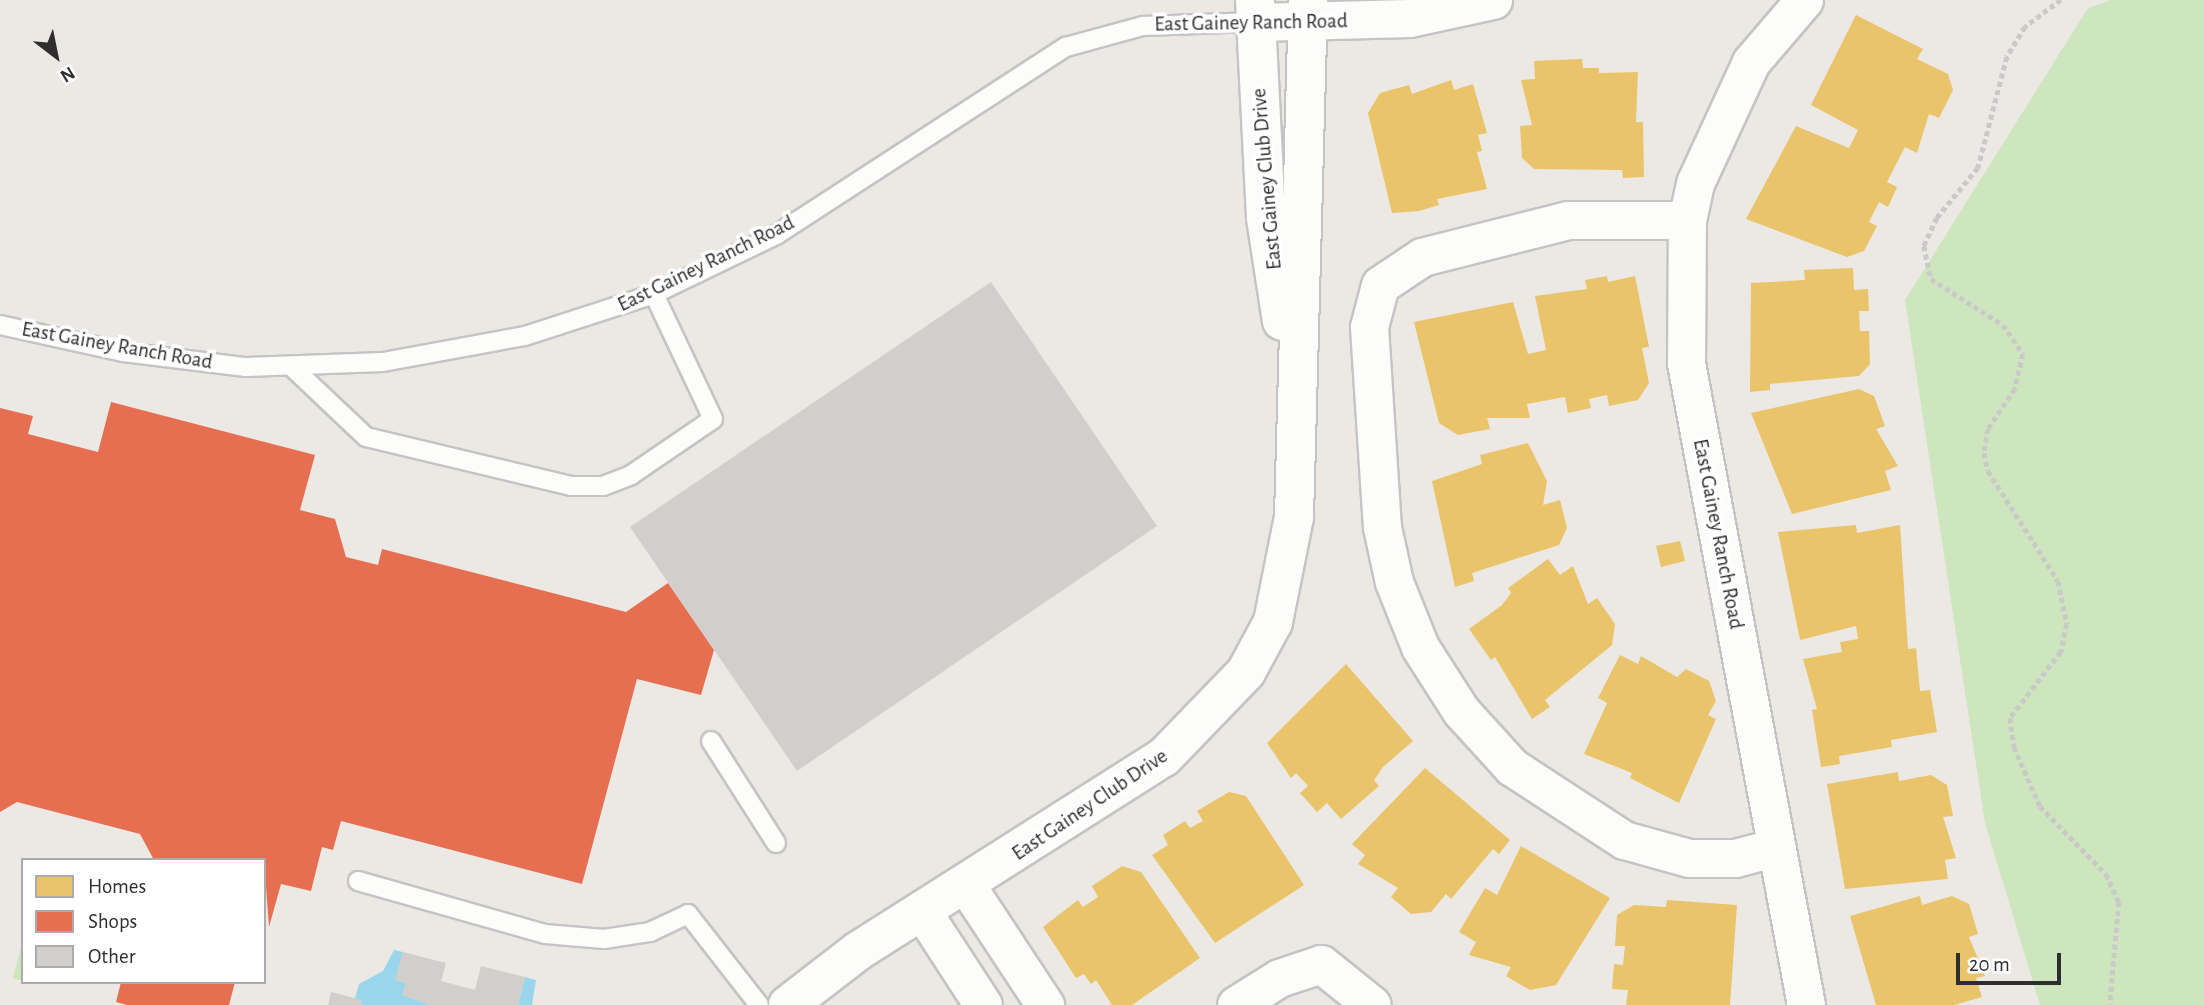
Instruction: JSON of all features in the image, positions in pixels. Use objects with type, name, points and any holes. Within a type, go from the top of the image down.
[{"type":"street","name":"East Gainey Ranch Road","points":[[1256,11],[1308,11],[1410,18],[1493,0]]},
{"type":"street","name":"East Gainey Ranch Road","points":[[1804,0],[1751,62],[1710,139],[1687,220],[1686,362],[1806,1005]]},
{"type":"street","name":"East Gainey Club Drive","points":[[1256,11],[1266,218],[1294,399]]},
{"type":"street","name":"East Gainey Club Drive","points":[[788,1005],[922,911],[1164,758],[1246,672],[1273,622],[1286,576],[1294,517],[1294,399],[1308,11]]},
{"type":"street","points":[[1687,220],[1568,220],[1422,257],[1380,285],[1369,327],[1382,527],[1394,582],[1420,646],[1461,711],[1512,767],[1623,839],[1689,858],[1735,858],[1777,847]]},
{"type":"street","points":[[966,885],[1045,1005]]},
{"type":"street","points":[[922,911],[983,1005]]},
{"type":"street","points":[[1236,1005],[1279,978],[1321,964],[1372,1005]]},
{"type":"lane","name":"East Gainey Ranch Road","points":[[0,325],[160,358],[293,368],[471,349],[654,294],[776,235],[1066,47],[1143,26],[1256,11]]},
{"type":"lane","points":[[293,368],[348,427],[366,437],[571,486],[603,486],[631,475],[713,419],[654,294]]},
{"type":"lane","points":[[711,741],[776,843]]},
{"type":"lane","points":[[358,881],[545,934],[604,939],[650,932],[688,914],[759,1005]]},
{"type":"path","points":[[2061,0],[2025,27],[2007,57],[1978,167],[1937,218],[1924,246],[1931,279],[2003,325],[2023,354],[2015,389],[1988,429],[1984,453],[1988,471],[2058,581],[2067,624],[2061,652],[2010,718],[2014,747],[2040,806],[2106,874],[2119,902],[2110,1005]]},
{"type":"green space","points":[[2111,0],[2204,0],[2204,1005],[2040,1005],[1985,823],[1905,300],[2088,8]]},
{"type":"green space","points":[[21,948],[21,980],[13,978]]},
{"type":"water","points":[[394,950],[403,952],[396,980],[406,983],[403,995],[430,1005],[361,1005],[355,998],[359,984],[383,971]]},
{"type":"water","points":[[525,977],[536,980],[532,1005],[518,1005]]},
{"type":"building: Homes","points":[[1856,15],[1923,49],[1917,59],[1948,74],[1953,90],[1939,118],[1929,114],[1917,153],[1905,147],[1887,182],[1897,187],[1888,207],[1879,202],[1869,222],[1877,226],[1864,251],[1847,257],[1746,219],[1796,126],[1849,148],[1858,130],[1811,105]]},
{"type":"building: Homes","points":[[1582,59],[1583,68],[1599,68],[1599,73],[1638,72],[1636,122],[1643,122],[1644,177],[1623,178],[1622,170],[1534,169],[1522,158],[1520,126],[1532,125],[1521,80],[1535,79],[1534,61]]},
{"type":"building: Homes","points":[[1451,80],[1454,90],[1473,84],[1487,133],[1478,135],[1482,151],[1477,152],[1487,189],[1437,199],[1439,205],[1419,211],[1392,213],[1368,113],[1380,93],[1409,85],[1412,94]]},
{"type":"building: Homes","points":[[1853,268],[1854,290],[1868,289],[1869,311],[1859,311],[1860,331],[1869,331],[1870,364],[1859,376],[1770,384],[1770,390],[1750,392],[1751,283],[1805,280],[1804,270]]},
{"type":"building: Homes","points":[[1607,276],[1608,282],[1635,276],[1649,347],[1642,348],[1649,383],[1638,400],[1609,406],[1607,395],[1589,399],[1591,408],[1568,413],[1565,397],[1527,404],[1530,418],[1487,418],[1490,429],[1458,435],[1439,423],[1414,322],[1513,302],[1528,354],[1546,350],[1535,296],[1587,289],[1585,280]]},
{"type":"building: Homes","points":[[1859,389],[1874,396],[1885,426],[1876,429],[1898,466],[1885,471],[1891,490],[1792,514],[1751,413]]},
{"type":"building: Homes","points":[[1528,443],[1547,481],[1543,505],[1560,500],[1567,528],[1559,545],[1472,573],[1474,581],[1455,587],[1432,481],[1482,464],[1480,455]]},
{"type":"building: Homes","points":[[1856,525],[1857,533],[1900,525],[1908,649],[1916,648],[1920,691],[1930,690],[1937,732],[1891,740],[1892,747],[1839,756],[1840,764],[1821,767],[1812,710],[1817,709],[1803,659],[1842,652],[1840,642],[1858,639],[1856,626],[1800,640],[1778,532]]},
{"type":"building: Homes","points":[[1680,541],[1685,561],[1661,567],[1656,546]]},
{"type":"building: Homes","points":[[1548,559],[1560,575],[1573,566],[1588,604],[1597,598],[1615,624],[1612,645],[1545,700],[1550,707],[1532,719],[1495,657],[1491,660],[1469,629],[1502,605],[1511,593],[1508,588]]},
{"type":"building: Homes","points":[[1620,655],[1638,664],[1641,656],[1677,677],[1686,669],[1709,681],[1716,701],[1708,715],[1716,719],[1679,803],[1630,778],[1632,773],[1584,754],[1607,703],[1598,698]]},
{"type":"building: Homes","points":[[1346,664],[1413,741],[1383,767],[1374,780],[1379,786],[1341,819],[1327,803],[1317,812],[1300,793],[1308,786],[1296,773],[1291,778],[1267,743]]},
{"type":"building: Homes","points":[[1425,768],[1510,840],[1499,854],[1493,849],[1451,899],[1446,894],[1431,912],[1411,914],[1391,897],[1398,888],[1358,864],[1365,855],[1352,844]]},
{"type":"building: Homes","points":[[1898,772],[1899,781],[1931,775],[1947,785],[1953,816],[1943,817],[1956,858],[1945,860],[1948,879],[1845,889],[1827,784]]},
{"type":"building: Homes","points":[[1229,792],[1246,796],[1304,885],[1215,943],[1152,855],[1168,845],[1163,835],[1185,821],[1190,828],[1203,821],[1197,811]]},
{"type":"building: Homes","points":[[1521,846],[1610,898],[1556,985],[1530,990],[1506,976],[1511,967],[1469,955],[1476,942],[1459,932],[1485,888],[1497,895]]},
{"type":"building: Homes","points":[[1122,866],[1141,872],[1200,958],[1132,1005],[1112,1005],[1096,980],[1091,984],[1084,974],[1076,978],[1043,927],[1078,900],[1083,907],[1098,897],[1092,886]]},
{"type":"building: Homes","points":[[1920,896],[1922,905],[1952,896],[1969,904],[1978,934],[1969,937],[1985,976],[1976,978],[1982,997],[1954,1005],[1876,1005],[1850,916]]},
{"type":"building: Homes","points":[[1667,900],[1737,905],[1730,1005],[1626,1005],[1628,990],[1612,989],[1614,964],[1623,965],[1625,946],[1615,946],[1617,915],[1634,905],[1666,907]]},
{"type":"building: Shops","points":[[111,402],[315,455],[300,510],[335,519],[346,557],[378,565],[382,549],[626,612],[668,583],[714,650],[701,695],[637,679],[582,884],[341,821],[333,850],[322,847],[311,891],[281,884],[269,927],[266,858],[153,858],[140,834],[17,802],[0,812],[0,408],[33,416],[28,434],[98,452]]},
{"type":"building: Shops","points":[[120,984],[234,984],[229,1005],[127,1005],[116,1002]]},
{"type":"building: Other","points":[[991,282],[1157,526],[797,771],[630,527]]},
{"type":"building: Other","points":[[403,952],[446,963],[441,981],[475,990],[481,966],[525,977],[518,1005],[430,1005],[402,995],[406,983],[395,980]]},
{"type":"building: Other","points":[[331,992],[362,1000],[361,1005],[328,1005]]}]
